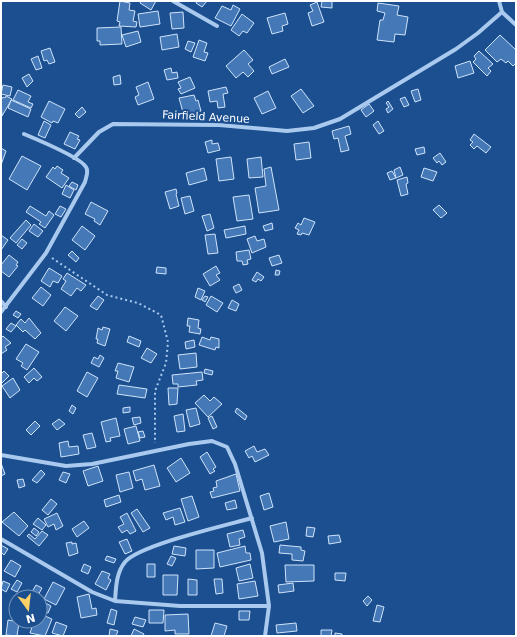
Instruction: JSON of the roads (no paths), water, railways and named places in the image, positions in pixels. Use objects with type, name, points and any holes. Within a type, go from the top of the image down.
[{"type":"street","points":[[173,1],[217,26]]},
{"type":"street","points":[[499,1],[502,12],[516,26]]},
{"type":"street","name":"Fairfield Avenue","points":[[74,158],[100,132],[113,124],[219,125],[287,131],[314,128],[340,119],[456,49],[478,33],[502,12]]},
{"type":"street","points":[[1,312],[46,253],[85,182],[88,171],[85,165],[74,158],[24,134]]},
{"type":"street","points":[[1,301],[6,307]]},
{"type":"street","points":[[1,455],[66,466],[92,464],[212,441],[227,447],[235,464],[262,553],[269,606],[265,636]]},
{"type":"street","points":[[115,601],[118,576],[125,562],[143,551],[187,535],[252,518]]},
{"type":"street","points":[[1,539],[92,592],[115,601],[180,606],[269,606]]}]
